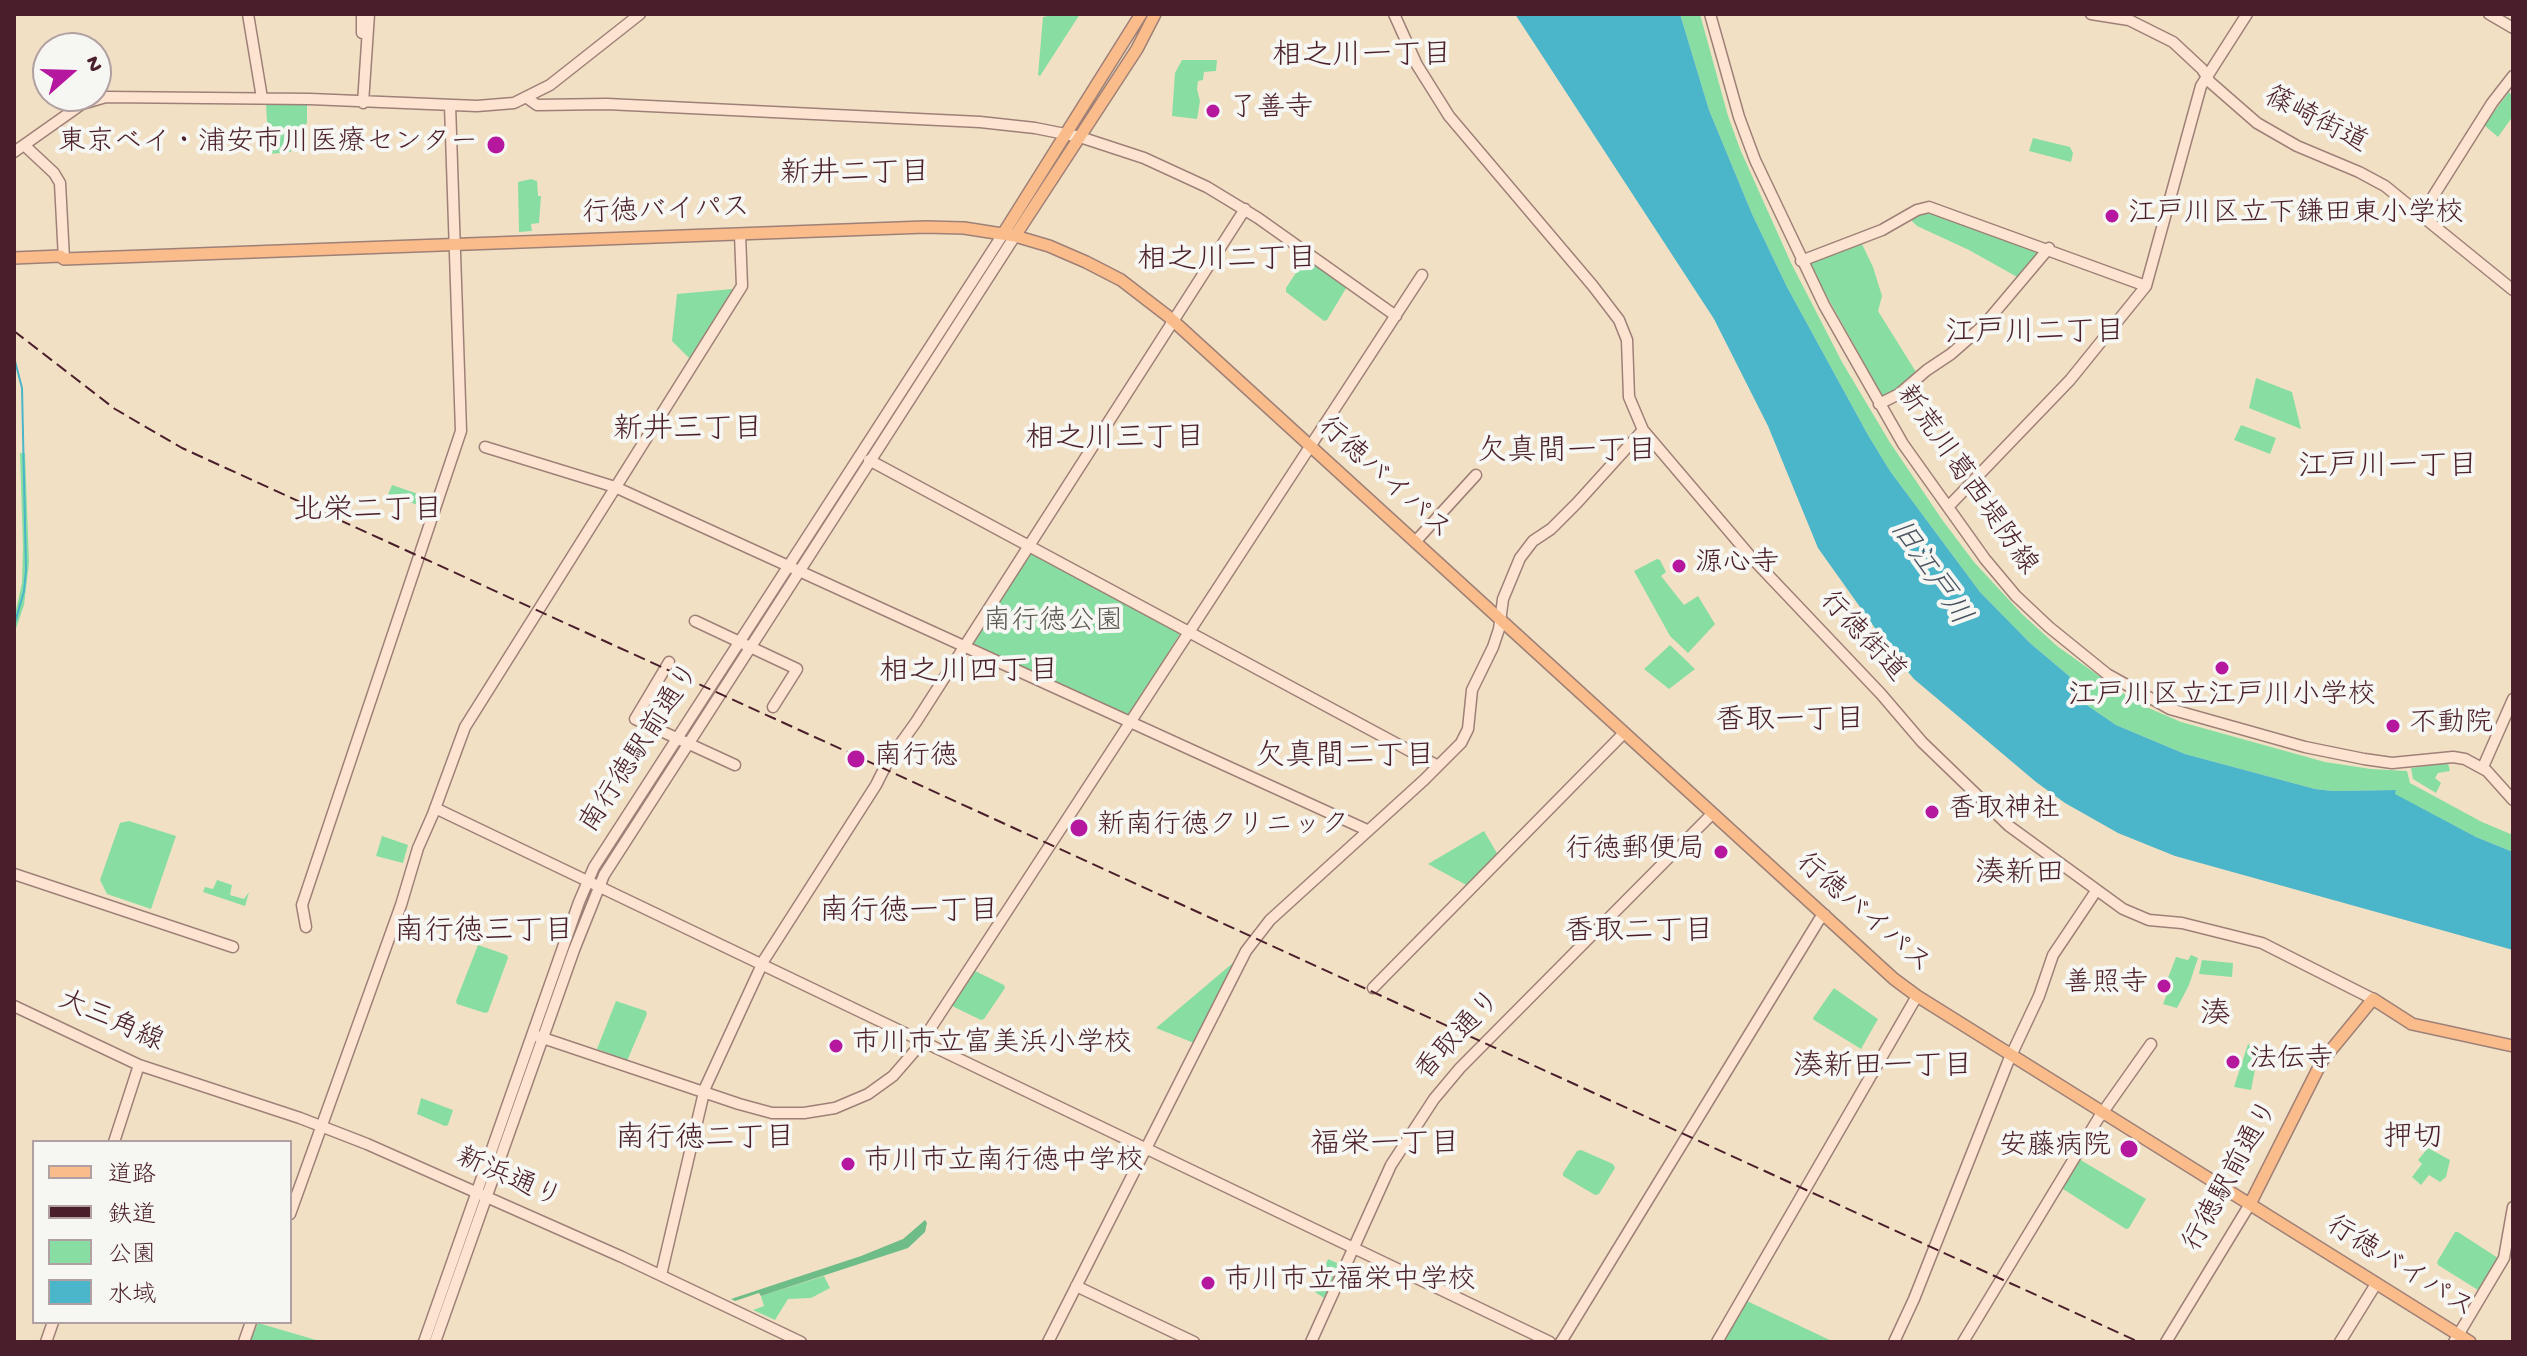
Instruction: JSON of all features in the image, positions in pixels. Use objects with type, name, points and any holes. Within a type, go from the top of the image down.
[{"type":"main road","points":[[1009,235],[1141,14]]},
{"type":"main road","points":[[1009,235],[1080,137],[1137,49],[1155,14]]},
{"type":"main road","name":"行徳バイパス","points":[[14,264],[60,262],[64,259],[925,227],[964,228],[1009,235],[1064,252],[1103,270],[1137,291],[1173,321],[1894,979],[2376,1284],[2456,1338],[2470,1342]]},
{"type":"main road","name":"行徳バイパス","points":[[14,258],[60,256],[64,259]]},
{"type":"main road","name":"行徳街道","points":[[2373,999],[2412,1024],[2513,1046]]},
{"type":"main road","name":"行徳駅前通り","points":[[2250,1204],[2322,1061],[2373,999]]},
{"type":"street","points":[[248,14],[262,98]]},
{"type":"street","points":[[362,14],[362,58],[365,62]]},
{"type":"street","points":[[363,103],[369,14]]},
{"type":"street","points":[[64,259],[58,178],[19,148],[71,111],[95,99],[262,98],[500,106],[527,98],[571,69],[640,14]]},
{"type":"street","name":"行徳街道","points":[[1394,14],[1417,65],[1449,116],[1619,320],[1627,340],[1629,397],[1643,430],[1751,557],[1881,694],[1922,742],[2009,826],[2096,891],[2144,919],[2183,923],[2262,943],[2373,999]]},
{"type":"street","name":"新荒川葛西堤防線","points":[[1710,14],[1739,117],[1801,261],[1911,457],[1999,576],[2032,612],[2107,674],[2154,702],[2201,720],[2334,754],[2387,763],[2459,757],[2483,767]]},
{"type":"street","name":"篠崎街道","points":[[2091,14],[2129,20],[2162,36],[2184,51],[2257,123],[2297,146],[2385,186],[2513,290]]},
{"type":"street","points":[[1948,507],[2070,380],[2146,286],[2206,75],[2247,14]]},
{"type":"street","points":[[2489,14],[2513,28]]},
{"type":"street","points":[[2422,214],[2492,103],[2513,76]]},
{"type":"street","points":[[527,98],[537,105],[607,104],[875,115],[1013,125],[1080,137],[1171,169],[1245,209],[1396,316]]},
{"type":"street","points":[[306,927],[302,905],[461,431],[450,105]]},
{"type":"street","points":[[1801,261],[1882,230],[1925,208],[1941,210],[2049,248],[2146,286]]},
{"type":"street","points":[[661,1275],[704,1092],[761,964],[876,785],[888,761],[1245,209]]},
{"type":"street","points":[[292,1208],[405,894],[418,848],[465,727],[742,286],[740,234]]},
{"type":"street","name":"南行徳駅前通り","points":[[794,569],[869,460],[1009,235]]},
{"type":"street","name":"南行徳駅前通り","points":[[538,1036],[599,886],[683,741],[1009,235]]},
{"type":"street","points":[[1879,404],[1899,394],[1976,332],[2049,248]]},
{"type":"street","points":[[538,1036],[772,1113],[823,1111],[851,1102],[879,1087],[905,1065],[1422,275]]},
{"type":"street","points":[[1048,1342],[1234,973],[1255,939],[1270,920],[1461,743],[1467,732],[1471,693],[1493,647],[1503,599],[1520,558],[1533,541],[1551,529],[1577,503],[1643,430]]},
{"type":"street","points":[[485,447],[615,487],[1367,830]]},
{"type":"street","points":[[869,460],[1438,766]]},
{"type":"street","points":[[1415,542],[1476,475]]},
{"type":"street","points":[[695,621],[797,669],[773,707]]},
{"type":"street","points":[[669,662],[635,719],[735,765]]},
{"type":"street","points":[[2513,699],[2483,767],[2513,800]]},
{"type":"street","points":[[1373,988],[1624,733]]},
{"type":"street","name":"南行徳駅前通り","points":[[435,1342],[587,881],[603,853],[683,741]]},
{"type":"street","points":[[435,808],[1550,1342]]},
{"type":"street","name":"香取通り","points":[[1311,1342],[1397,1154],[1441,1090],[1712,814]]},
{"type":"street","points":[[14,874],[233,947]]},
{"type":"street","points":[[1894,1342],[2057,947],[2096,891]]},
{"type":"street","points":[[1561,1342],[1819,920],[1825,915]]},
{"type":"street","points":[[1717,1342],[1917,996]]},
{"type":"street","name":"大三角線","points":[[14,1006],[139,1065],[188,1082]]},
{"type":"street","points":[[1963,1342],[2103,1112],[2151,1044]]},
{"type":"street","points":[[115,1140],[139,1065]]},
{"type":"street","name":"新浜通り","points":[[188,1082],[322,1126],[661,1275],[801,1342]]},
{"type":"street","name":"南行徳駅前通り","points":[[424,1342],[482,1195]]},
{"type":"street","name":"行徳駅前通り","points":[[2166,1342],[2250,1204]]},
{"type":"street","points":[[2456,1338],[2504,1258],[2513,1207]]},
{"type":"street","points":[[2340,1342],[2376,1284]]},
{"type":"street","points":[[1076,1286],[1194,1342]]},
{"type":"street","points":[[2158,1342],[2166,1329],[2176,1325]]},
{"type":"green space","points":[[1080,14],[1040,76],[1043,17]]},
{"type":"green space","points":[[1680,14],[1700,14],[1740,149],[1791,263],[1842,362],[1889,441],[1943,521],[1974,562],[2022,614],[2057,646],[2137,703],[2181,722],[2325,762],[2407,771],[2410,783],[2513,835],[2513,852],[2476,837],[2394,794],[2396,790],[2315,789],[2185,754],[2116,725],[2078,699],[2069,676],[2030,643],[1980,592],[1890,471],[1868,435],[1787,287],[1752,214],[1709,110]]},
{"type":"green space","points":[[1182,60],[1217,60],[1216,71],[1204,72],[1203,80],[1198,81],[1200,101],[1197,119],[1172,116],[1175,73]]},
{"type":"green space","points":[[2509,92],[2513,96],[2513,116],[2498,137],[2484,125]]},
{"type":"green space","points":[[269,101],[307,103],[307,123],[297,128],[296,144],[291,145],[291,152],[269,154],[266,104]]},
{"type":"green space","points":[[2033,138],[2070,147],[2073,153],[2071,162],[2029,151]]},
{"type":"green space","points":[[537,181],[538,196],[541,196],[539,223],[531,224],[532,231],[519,232],[518,182]]},
{"type":"green space","points":[[1926,211],[2037,248],[2040,254],[2019,278],[1917,226],[1911,220]]},
{"type":"green space","points":[[1862,244],[1882,296],[1878,311],[1916,372],[1883,397],[1809,264]]},
{"type":"green space","points":[[1308,258],[1348,285],[1324,321],[1286,292]]},
{"type":"green space","points":[[732,289],[733,292],[689,358],[672,341],[677,294]]},
{"type":"green space","points":[[2256,378],[2292,392],[2301,429],[2249,408]]},
{"type":"green space","points":[[2241,425],[2276,438],[2270,454],[2234,440]]},
{"type":"green space","points":[[20,453],[25,453],[29,563],[24,605],[14,634],[22,583]]},
{"type":"green space","points":[[392,485],[433,499],[430,509],[388,495]]},
{"type":"green space","name":"南行徳公園","points":[[1031,552],[1181,632],[1130,715],[972,646]]},
{"type":"green space","points":[[1657,559],[1666,572],[1661,576],[1684,605],[1698,596],[1715,624],[1688,653],[1670,636],[1634,571]]},
{"type":"green space","points":[[1670,645],[1695,669],[1669,689],[1644,669]]},
{"type":"green space","points":[[2448,763],[2450,771],[2438,773],[2435,778],[2441,783],[2436,793],[2413,779],[2411,768]]},
{"type":"green space","points":[[129,821],[176,836],[151,909],[107,894],[100,880],[120,823]]},
{"type":"green space","points":[[1484,831],[1498,855],[1468,886],[1428,864]]},
{"type":"green space","points":[[382,836],[408,845],[403,863],[376,856]]},
{"type":"green space","points":[[217,880],[232,885],[230,895],[244,899],[249,892],[245,906],[203,892],[205,887],[213,889]]},
{"type":"green space","points":[[478,945],[508,958],[485,1013],[456,1001]]},
{"type":"green space","points":[[2191,955],[2198,958],[2177,1008],[2163,1004],[2172,981],[2168,978],[2176,957],[2188,960]]},
{"type":"green space","points":[[2202,960],[2233,963],[2232,977],[2199,974]]},
{"type":"green space","points":[[1234,962],[1194,1043],[1156,1028]]},
{"type":"green space","points":[[975,971],[1005,988],[981,1020],[952,1006]]},
{"type":"green space","points":[[1834,988],[1878,1019],[1861,1049],[1813,1018]]},
{"type":"green space","points":[[616,1001],[647,1014],[627,1061],[597,1049]]},
{"type":"green space","points":[[2248,1044],[2259,1050],[2251,1090],[2234,1087]]},
{"type":"green space","points":[[421,1098],[453,1110],[448,1125],[417,1114]]},
{"type":"green space","points":[[2428,1148],[2450,1160],[2446,1177],[2440,1182],[2429,1175],[2421,1185],[2412,1177],[2422,1164],[2418,1160]]},
{"type":"green space","points":[[1577,1151],[1613,1164],[1615,1168],[1599,1194],[1595,1195],[1563,1176]]},
{"type":"green space","points":[[2079,1159],[2146,1199],[2129,1228],[2063,1189]]},
{"type":"green space","points":[[925,1220],[925,1232],[908,1248],[761,1296],[759,1293],[735,1301],[731,1299],[903,1239]]},
{"type":"green space","points":[[2455,1232],[2498,1258],[2481,1290],[2438,1265]]},
{"type":"green space","points":[[1328,1259],[1339,1264],[1324,1298],[1315,1292]]},
{"type":"green space","points":[[824,1276],[830,1288],[811,1298],[788,1299],[775,1320],[753,1310],[764,1306],[761,1296]]},
{"type":"green space","points":[[1747,1301],[1834,1342],[1723,1342]]},
{"type":"green space","points":[[258,1324],[261,1324],[323,1342],[250,1342]]},
{"type":"water","name":"旧江戸川","points":[[1515,14],[1680,14],[1709,110],[1752,214],[1787,287],[1868,435],[1890,471],[1980,592],[2030,643],[2069,676],[2078,699],[2116,725],[2185,754],[2315,789],[2396,790],[2395,794],[2476,837],[2513,852],[2513,950],[2175,856],[2118,833],[2065,803],[2036,782],[1914,679],[1818,548],[1768,426],[1714,319]]},
{"type":"waterway","points":[[14,626],[24,591],[26,570],[22,388],[15,361]]},
{"type":"railway","points":[[14,331],[115,409],[182,448],[2139,1342]]},
{"type":"place","name":"了善寺","points":[[1213,111]]},
{"type":"place","name":"東京ベイ・浦安市川医療センター","points":[[496,145]]},
{"type":"place","name":"江戸川区立下鎌田東小学校","points":[[2112,216]]},
{"type":"place","name":"源心寺","points":[[1679,566]]},
{"type":"place","name":"江戸川区立江戸川小学校","points":[[2222,668]]},
{"type":"place","name":"不動院","points":[[2393,726]]},
{"type":"place","name":"南行徳","points":[[856,759]]},
{"type":"place","name":"香取神社","points":[[1932,812]]},
{"type":"place","name":"新南行徳クリニック","points":[[1079,828]]},
{"type":"place","name":"行徳郵便局","points":[[1721,852]]},
{"type":"place","name":"善照寺","points":[[2164,986]]},
{"type":"place","name":"市川市立富美浜小学校","points":[[836,1046]]},
{"type":"place","name":"法伝寺","points":[[2233,1062]]},
{"type":"place","name":"安藤病院","points":[[2129,1149]]},
{"type":"place","name":"市川市立南行徳中学校","points":[[848,1164]]},
{"type":"place","name":"市川市立福栄中学校","points":[[1208,1283]]},
{"type":"district","name":"相之川一丁目","points":[[1362,58]]},
{"type":"district","name":"新井二丁目","points":[[855,176]]},
{"type":"district","name":"相之川二丁目","points":[[1227,262]]},
{"type":"district","name":"江戸川二丁目","points":[[2035,335]]},
{"type":"district","name":"新井三丁目","points":[[688,432]]},
{"type":"district","name":"相之川三丁目","points":[[1115,441]]},
{"type":"district","name":"欠真間一丁目","points":[[1567,454]]},
{"type":"district","name":"江戸川一丁目","points":[[2388,469]]},
{"type":"district","name":"北栄二丁目","points":[[368,513]]},
{"type":"district","name":"相之川四丁目","points":[[969,674]]},
{"type":"district","name":"香取一丁目","points":[[1790,723]]},
{"type":"district","name":"欠真間二丁目","points":[[1345,759]]},
{"type":"district","name":"湊新田","points":[[2020,876]]},
{"type":"district","name":"南行徳一丁目","points":[[909,914]]},
{"type":"district","name":"南行徳三丁目","points":[[484,934]]},
{"type":"district","name":"香取二丁目","points":[[1639,934]]},
{"type":"district","name":"湊","points":[[2215,1017]]},
{"type":"district","name":"湊新田一丁目","points":[[1883,1069]]},
{"type":"district","name":"押切","points":[[2413,1140]]},
{"type":"district","name":"南行徳二丁目","points":[[705,1141]]},
{"type":"district","name":"福栄一丁目","points":[[1385,1147]]}]
